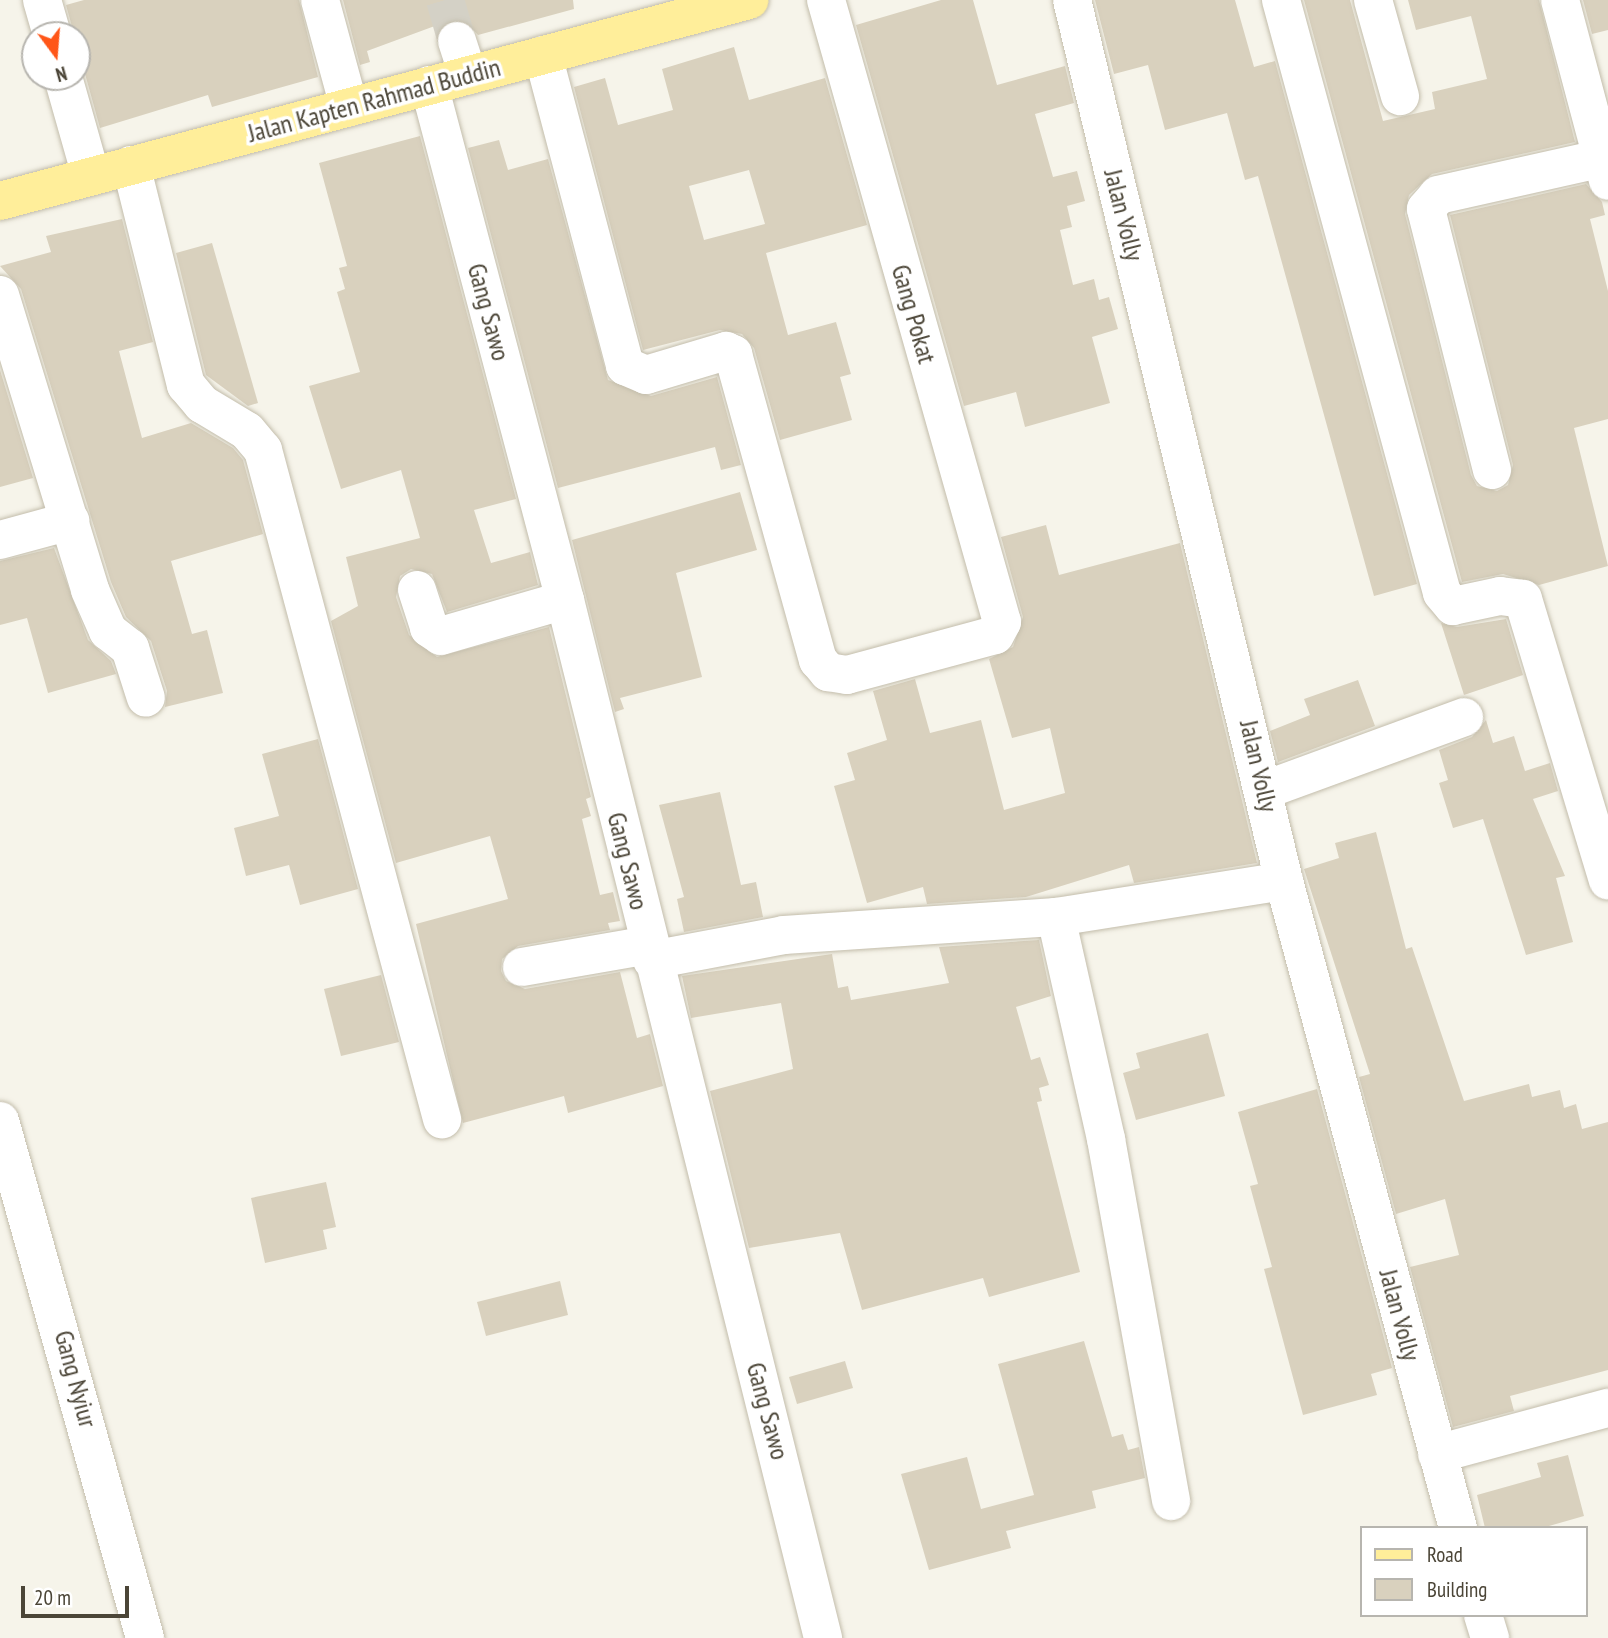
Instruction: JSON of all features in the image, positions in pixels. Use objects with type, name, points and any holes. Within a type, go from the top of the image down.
[{"type":"main road","name":"Jalan Kapten Rahmad Buddin","points":[[0,201],[429,85],[462,58],[543,55],[675,10],[749,0]]},
{"type":"street","points":[[42,0],[48,21]]},
{"type":"street","points":[[320,0],[349,107]]},
{"type":"street","name":"Gang Pokat","points":[[543,55],[625,366],[646,375],[726,351],[733,354],[822,666],[847,675],[995,635],[1001,627],[826,0]]},
{"type":"street","name":"Jalan Volly","points":[[1072,0],[1265,790],[1284,881],[1457,1526]]},
{"type":"street","points":[[1281,0],[1442,593],[1452,607],[1514,594],[1523,599],[1608,880]]},
{"type":"street","points":[[1373,0],[1400,96]]},
{"type":"street","points":[[1492,470],[1426,209],[1438,195],[1605,170],[1560,0]]},
{"type":"street","name":"Gang Sawo","points":[[429,85],[565,600],[650,953],[823,1638]]},
{"type":"street","points":[[68,91],[91,176]]},
{"type":"street","points":[[131,165],[186,385],[263,450],[442,1119]]},
{"type":"street","points":[[0,295],[98,614],[130,648],[146,698]]},
{"type":"street","points":[[0,540],[70,521]]},
{"type":"street","points":[[416,590],[429,628],[441,636],[565,600]]},
{"type":"street","points":[[1265,790],[1464,717]]},
{"type":"street","points":[[522,967],[784,935],[914,931],[1056,917],[1284,881]]},
{"type":"street","points":[[1056,917],[1106,1139],[1171,1501]]},
{"type":"street","name":"Gang Nyiur","points":[[0,1121],[145,1638]]},
{"type":"street","points":[[1437,1454],[1608,1409]]},
{"type":"street","points":[[1484,1617],[1490,1638]]},
{"type":"building","points":[[84,0],[299,0],[318,77],[212,107],[208,95],[100,128],[90,91],[91,21],[70,21],[66,5]]},
{"type":"building","points":[[343,0],[573,0],[574,9],[478,35],[465,21],[451,20],[367,51],[370,62],[360,65]]},
{"type":"building","points":[[941,0],[973,0],[997,85],[1065,66],[1074,103],[1035,114],[1053,177],[1077,171],[1085,201],[1067,206],[1072,227],[1060,230],[1073,285],[1094,279],[1099,300],[1109,297],[1118,329],[1092,337],[1110,403],[1025,427],[1016,392],[964,406],[856,25]]},
{"type":"building","points":[[1095,0],[1235,0],[1254,67],[1275,61],[1417,584],[1374,596],[1258,176],[1245,180],[1227,113],[1165,130],[1148,65],[1114,74]]},
{"type":"building","points":[[1304,0],[1350,0],[1383,121],[1435,109],[1432,92],[1487,79],[1471,16],[1416,30],[1408,0],[1539,0],[1575,142],[1432,174],[1409,195],[1405,214],[1471,475],[1477,486],[1497,491],[1508,485],[1513,465],[1450,215],[1586,184],[1602,202],[1605,215],[1590,219],[1608,291],[1608,419],[1574,428],[1608,566],[1539,585],[1503,574],[1462,582]]},
{"type":"building","points":[[1583,0],[1608,0],[1608,30],[1592,34]]},
{"type":"building","points":[[734,47],[749,100],[825,78],[867,225],[766,253],[788,335],[836,322],[851,374],[840,377],[852,420],[780,440],[754,348],[742,334],[720,330],[643,350],[574,87],[605,78],[618,125],[673,110],[662,69]],"holes":[[[749,170],[765,224],[704,240],[689,186]]]},
{"type":"building","points":[[420,136],[516,499],[474,510],[491,563],[530,552],[538,585],[447,612],[432,574],[411,569],[400,576],[396,597],[409,635],[437,657],[549,627],[591,797],[586,799],[591,816],[582,819],[600,895],[613,892],[620,921],[608,923],[610,930],[518,946],[502,959],[501,971],[506,981],[525,989],[620,972],[637,1038],[650,1034],[663,1086],[568,1113],[564,1096],[463,1123],[416,924],[508,899],[490,836],[396,863],[331,621],[358,606],[346,557],[420,538],[401,470],[341,489],[309,386],[360,372],[337,292],[345,289],[339,268],[347,266],[319,163]]},
{"type":"building","points":[[499,140],[508,170],[548,159],[608,380],[651,396],[717,377],[741,465],[721,470],[715,447],[558,488],[468,148]]},
{"type":"building","points":[[122,219],[153,342],[119,351],[142,438],[191,423],[233,448],[243,460],[263,534],[171,561],[192,634],[207,630],[223,693],[165,707],[167,691],[151,641],[126,617],[111,582],[21,289],[0,266],[51,252],[46,236]]},
{"type":"building","points":[[212,243],[258,403],[248,406],[206,375],[176,253]]},
{"type":"building","points":[[0,370],[33,478],[0,487]]},
{"type":"building","points":[[740,492],[757,550],[676,573],[702,677],[620,698],[624,709],[615,712],[572,540]]},
{"type":"building","points":[[1046,525],[1059,575],[1180,543],[1257,863],[1134,883],[1129,865],[1026,897],[927,904],[923,887],[867,903],[834,786],[855,780],[847,753],[887,740],[873,691],[915,679],[930,733],[981,720],[1004,810],[1065,793],[1050,728],[1012,738],[989,659],[1013,647],[1023,617],[1001,537]]},
{"type":"building","points":[[54,548],[88,640],[111,661],[116,674],[48,693],[27,618],[0,625],[0,561]]},
{"type":"building","points":[[1506,619],[1523,675],[1464,695],[1441,623],[1457,627]]},
{"type":"building","points":[[1358,680],[1375,726],[1278,762],[1270,731],[1310,715],[1304,699]]},
{"type":"building","points":[[1486,720],[1493,743],[1514,736],[1525,771],[1550,763],[1558,791],[1533,799],[1565,876],[1556,878],[1573,942],[1526,955],[1483,819],[1453,828],[1439,783],[1448,780],[1439,750],[1472,737]]},
{"type":"building","points":[[318,739],[358,889],[300,905],[289,865],[246,876],[234,828],[279,816],[262,754]]},
{"type":"building","points":[[720,792],[741,885],[756,882],[763,917],[684,932],[677,899],[684,897],[659,805]]},
{"type":"building","points":[[1376,832],[1406,949],[1412,947],[1464,1101],[1529,1084],[1532,1097],[1560,1090],[1564,1108],[1576,1104],[1582,1129],[1608,1122],[1608,1370],[1510,1396],[1514,1411],[1453,1427],[1410,1267],[1459,1255],[1445,1199],[1396,1214],[1359,1077],[1370,1074],[1304,869],[1339,858],[1335,843]]},
{"type":"building","points":[[1039,940],[1051,996],[1016,1007],[1031,1060],[1040,1057],[1049,1085],[1039,1088],[1042,1101],[1037,1102],[1080,1272],[989,1297],[983,1278],[862,1310],[840,1233],[749,1248],[710,1091],[793,1069],[781,1003],[691,1018],[682,976],[832,954],[838,988],[848,986],[851,1000],[949,983],[939,947]]},
{"type":"building","points":[[381,975],[399,1042],[341,1056],[324,989]]},
{"type":"building","points":[[1208,1033],[1225,1096],[1136,1120],[1123,1073],[1140,1068],[1136,1053]]},
{"type":"building","points":[[1317,1089],[1392,1368],[1371,1374],[1377,1395],[1303,1415],[1264,1269],[1272,1267],[1250,1186],[1258,1184],[1238,1112]]},
{"type":"building","points":[[326,1182],[336,1227],[323,1230],[327,1249],[265,1263],[251,1198]]},
{"type":"building","points":[[560,1281],[568,1315],[486,1336],[477,1302]]},
{"type":"building","points":[[1084,1341],[1112,1437],[1123,1434],[1128,1450],[1139,1447],[1145,1478],[1092,1491],[1096,1508],[1006,1531],[1011,1548],[929,1570],[901,1474],[967,1457],[981,1509],[1034,1495],[998,1364]]},
{"type":"building","points":[[845,1361],[853,1388],[797,1404],[789,1377]]},
{"type":"building","points":[[1568,1455],[1584,1516],[1549,1526],[1485,1526],[1477,1495],[1541,1477],[1537,1463]]},
{"type":"tunnel","points":[[445,0],[457,41]]}]
